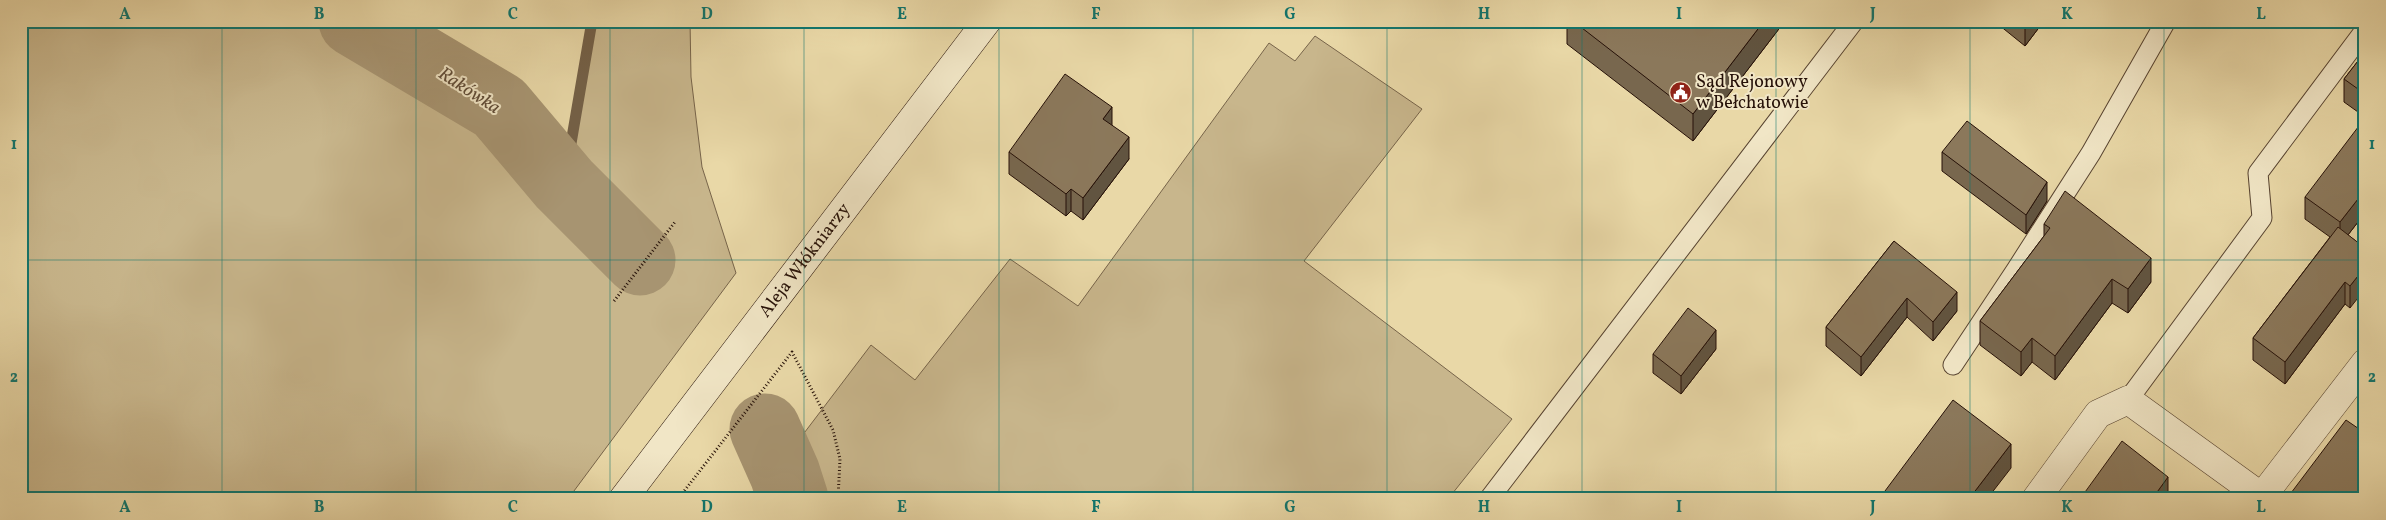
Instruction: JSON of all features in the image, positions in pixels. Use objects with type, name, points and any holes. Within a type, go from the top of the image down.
[{"type":"main road","name":"Aleja Włókniarzy","points":[[623,499],[987,21]]},
{"type":"main road","points":[[2036,499],[2098,414],[2128,400],[2261,498],[2365,363]]},
{"type":"lane","points":[[1489,499],[1854,21]]},
{"type":"lane","points":[[1952,365],[2091,153],[2166,21]]},
{"type":"lane","points":[[2128,400],[2262,218],[2258,172],[2365,30]]},
{"type":"path","points":[[614,301],[676,222]]},
{"type":"path","points":[[678,499],[792,352],[833,430],[840,459],[838,499]]},
{"type":"shaded area","points":[[21,21],[354,21],[499,107],[564,184],[592,21],[690,21],[691,77],[702,167],[736,273],[568,499],[21,499]]},
{"type":"shaded area","points":[[1315,36],[1422,109],[1304,261],[1512,419],[1448,499],[754,499],[871,345],[915,380],[1010,259],[1078,306],[1269,43],[1295,61]]},
{"type":"building","name":"Sąd Rejonowy w Bełchatowie","points":[[1573,21],[1764,21],[1693,114]]},
{"type":"building","points":[[2365,52],[2365,94],[2344,79]]},
{"type":"building","points":[[1065,74],[1112,107],[1103,119],[1129,137],[1083,198],[1071,189],[1066,194],[1009,152]]},
{"type":"building","points":[[2365,118],[2365,190],[2340,222],[2305,197]]},
{"type":"building","points":[[1967,121],[2047,182],[2026,215],[1942,152]]},
{"type":"building","points":[[2065,191],[2151,258],[2128,289],[2112,279],[2055,356],[2032,338],[2021,352],[1980,321],[2050,228],[2044,224]]},
{"type":"building","points":[[2338,227],[2365,248],[2365,267],[2350,286],[2345,282],[2285,362],[2253,338]]},
{"type":"building","points":[[1894,241],[1957,292],[1933,322],[1907,298],[1861,357],[1826,327]]},
{"type":"building","points":[[1688,308],[1716,330],[1681,376],[1653,354]]},
{"type":"building","points":[[1953,400],[2011,444],[1969,499],[1879,499]]},
{"type":"building","points":[[2346,420],[2365,433],[2365,499],[2301,499],[2291,493]]},
{"type":"building","points":[[2122,441],[2168,477],[2152,499],[2080,499]]},
{"type":"waterway","name":"Rakówka","points":[[354,21],[499,107],[564,184],[640,260]]},
{"type":"waterway","name":"Rakówka","points":[[564,184],[592,21]]},
{"type":"waterway","name":"Rakówka","points":[[765,429],[785,474],[793,499]]},
{"type":"place","name":"Sąd Rejonowy w Bełchatowie","points":[[1680,92]]}]
